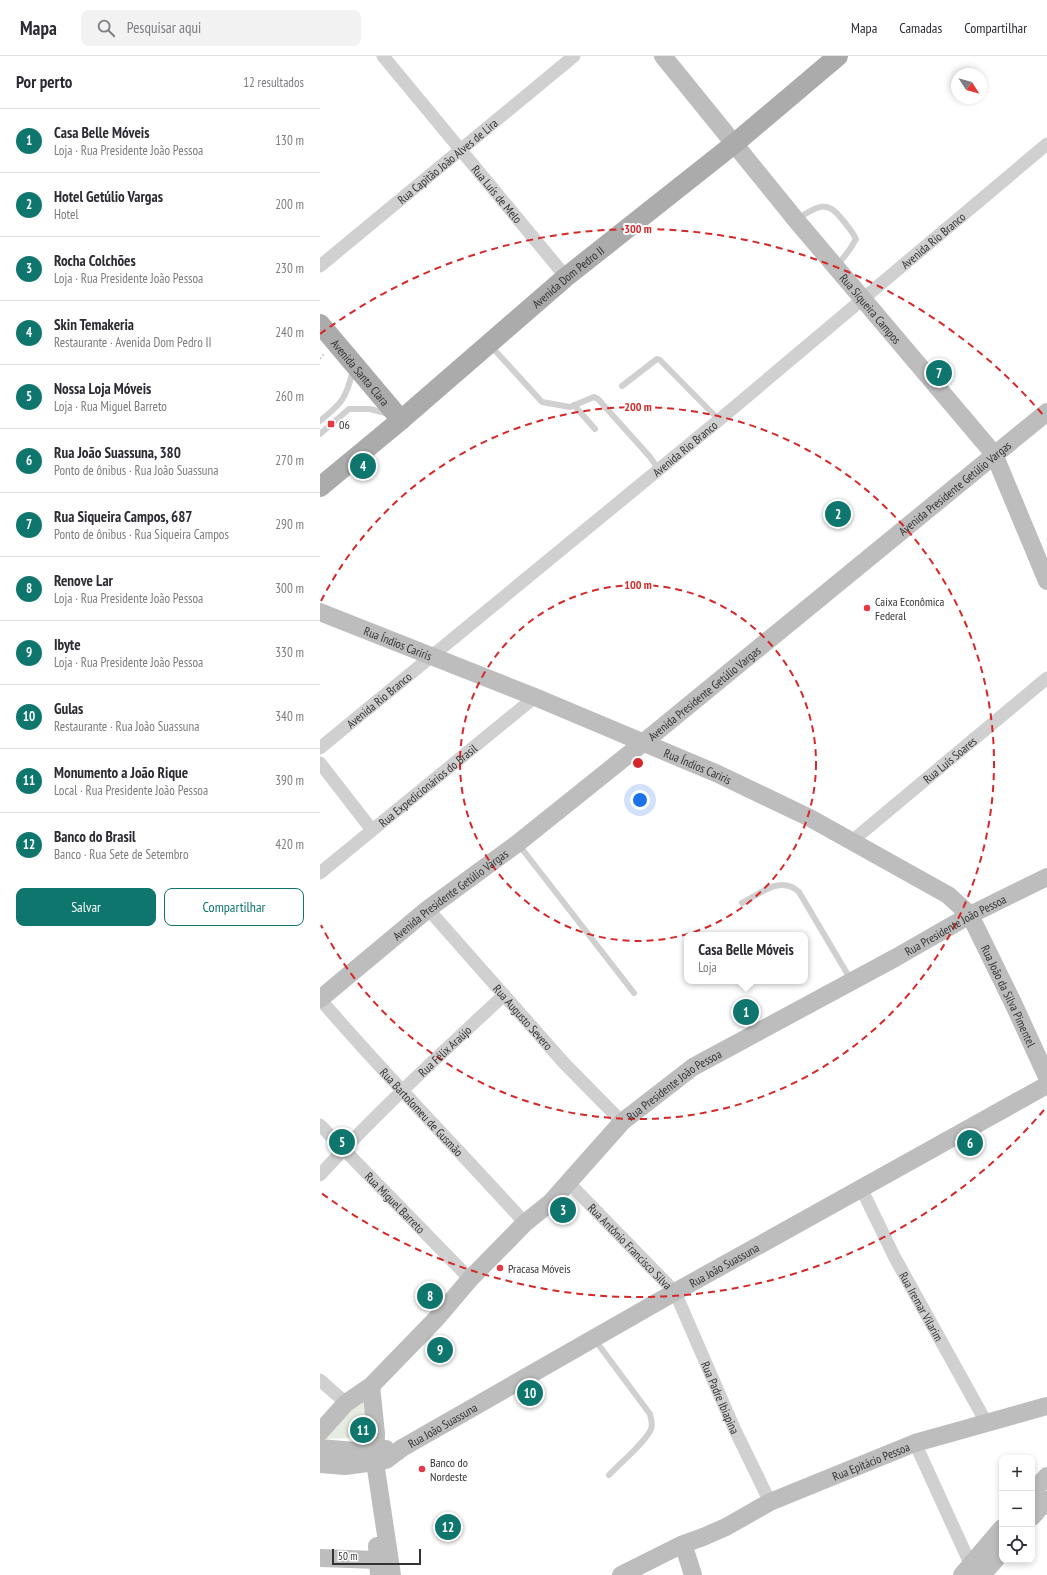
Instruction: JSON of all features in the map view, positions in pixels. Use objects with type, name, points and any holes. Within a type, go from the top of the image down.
[{"type":"main road","name":"Rua Siqueira Campos","points":[[663,56],[796,220],[864,298],[922,370],[994,454],[1047,581]]},
{"type":"main road","name":"Avenida Dom Pedro II","points":[[320,487],[398,418],[489,344],[566,277],[734,144],[838,56]]},
{"type":"main road","name":"Avenida Santa Clara","points":[[320,324],[354,367],[398,418]]},
{"type":"main road","name":"Avenida Presidente Getúlio Vargas","points":[[320,999],[428,908],[518,843],[644,742],[1047,412]]},
{"type":"main road","name":"Rua Índios Cariris","points":[[320,612],[535,697],[598,725],[644,742],[758,793],[810,818],[948,895],[970,915]]},
{"type":"main road","name":"Rua Presidente João Pessoa","points":[[320,1432],[346,1403],[371,1386],[436,1318],[470,1279],[525,1224],[551,1202],[622,1122],[694,1067],[852,982],[970,915],[1047,877]]},
{"type":"main road","name":"Rua João da Silva Pimentel","points":[[970,915],[1047,1077]]},
{"type":"main road","name":"Rua João Suassuna","points":[[375,1456],[402,1448],[675,1292],[1047,1085]]},
{"type":"main road","points":[[371,1386],[376,1434],[375,1456],[392,1575]]},
{"type":"main road","name":"Rua Epitácio Pessoa","points":[[683,1549],[770,1502],[915,1443],[1047,1406]]},
{"type":"main road","points":[[320,1448],[375,1456]]},
{"type":"main road","points":[[320,1464],[345,1466],[375,1456]]},
{"type":"main road","points":[[1034,1491],[1047,1476]]},
{"type":"main road","points":[[320,1558],[378,1568],[376,1510],[380,1491]]},
{"type":"main road","points":[[1035,1514],[1047,1500]]},
{"type":"main road","points":[[973,1573],[999,1533]]},
{"type":"main road","points":[[621,1575],[683,1549]]},
{"type":"main road","points":[[644,1575],[683,1549]]},
{"type":"main road","points":[[683,1549],[693,1575]]},
{"type":"main road","points":[[973,1573],[999,1554]]},
{"type":"street","name":"Rua Luís de Melo","points":[[383,56],[460,151],[566,277]]},
{"type":"street","name":"Rua Capitão João Alves de Lira","points":[[320,266],[574,56]]},
{"type":"street","name":"Avenida Rio Branco","points":[[320,748],[659,470],[1047,144]]},
{"type":"street","name":"Rua Luís Soares","points":[[852,841],[1047,678]]},
{"type":"street","name":"Rua Expedicionários do Brasil","points":[[320,873],[535,697]]},
{"type":"street","points":[[320,763],[372,830]]},
{"type":"street","name":"Rua Augusto Severo","points":[[428,908],[564,1063],[622,1122]]},
{"type":"street","name":"Rua Félix Araújo","points":[[320,1175],[343,1149],[504,995]]},
{"type":"street","name":"Rua Bartolomeu de Gusmão","points":[[320,999],[368,1055],[525,1224]]},
{"type":"street","name":"Rua Miguel Barreto","points":[[320,1125],[470,1279]]},
{"type":"street","name":"Rua Antônio Francisco Silva","points":[[569,1183],[675,1292]]},
{"type":"street","name":"Rua Iremar Vilarim","points":[[861,1188],[895,1258],[986,1422]]},
{"type":"street","name":"Rua Padre Ibiapina","points":[[675,1292],[734,1428],[770,1502]]},
{"type":"street","points":[[320,1380],[346,1403]]},
{"type":"street","points":[[915,1443],[973,1573]]},
{"type":"lane","points":[[796,220],[818,207],[826,206],[833,208],[853,232],[856,239],[836,266]]},
{"type":"lane","points":[[489,344],[542,402],[567,407],[594,397],[598,399],[650,457],[659,470]]},
{"type":"lane","points":[[622,386],[657,360],[660,360],[719,420]]},
{"type":"lane","points":[[320,421],[338,406],[348,392],[354,367]]},
{"type":"lane","points":[[574,405],[595,429]]},
{"type":"lane","points":[[320,434],[349,409],[370,409],[398,418]]},
{"type":"lane","points":[[518,843],[634,993]]},
{"type":"lane","points":[[742,903],[780,884],[788,884],[794,888],[799,892],[824,932],[852,982]]},
{"type":"lane","points":[[594,1339],[650,1414],[652,1423],[651,1430],[645,1438],[609,1475]]},
{"type":"path","points":[[320,359],[326,352]]},
{"type":"shaded area","points":[[364,1396],[366,1425],[372,1440],[364,1446],[351,1438],[323,1439]]},
{"type":"place","name":"Rua Siqueira Campos, 687","points":[[939,373]]},
{"type":"place","name":"06","points":[[331,424]]},
{"type":"place","name":"Skin Temakeria","points":[[363,466]]},
{"type":"place","name":"Hotel Getúlio Vargas","points":[[838,514]]},
{"type":"place","name":"Caixa Econômica Federal","points":[[867,608]]},
{"type":"place","name":"Casa Belle Móveis","points":[[746,1012]]},
{"type":"place","name":"Nossa Loja Móveis","points":[[342,1142]]},
{"type":"place","name":"Rua João Suassuna, 380","points":[[970,1143]]},
{"type":"place","name":"Rocha Colchões","points":[[563,1210]]},
{"type":"place","name":"Pracasa Móveis","points":[[500,1268]]},
{"type":"place","name":"Renove Lar","points":[[430,1296]]},
{"type":"place","name":"Ibyte","points":[[440,1350]]},
{"type":"place","name":"Gulas","points":[[530,1393]]},
{"type":"place","name":"Monumento a João Rique","points":[[363,1430]]},
{"type":"place","name":"Banco do Nordeste","points":[[422,1469]]},
{"type":"place","name":"Banco do Brasil","points":[[448,1527]]}]
